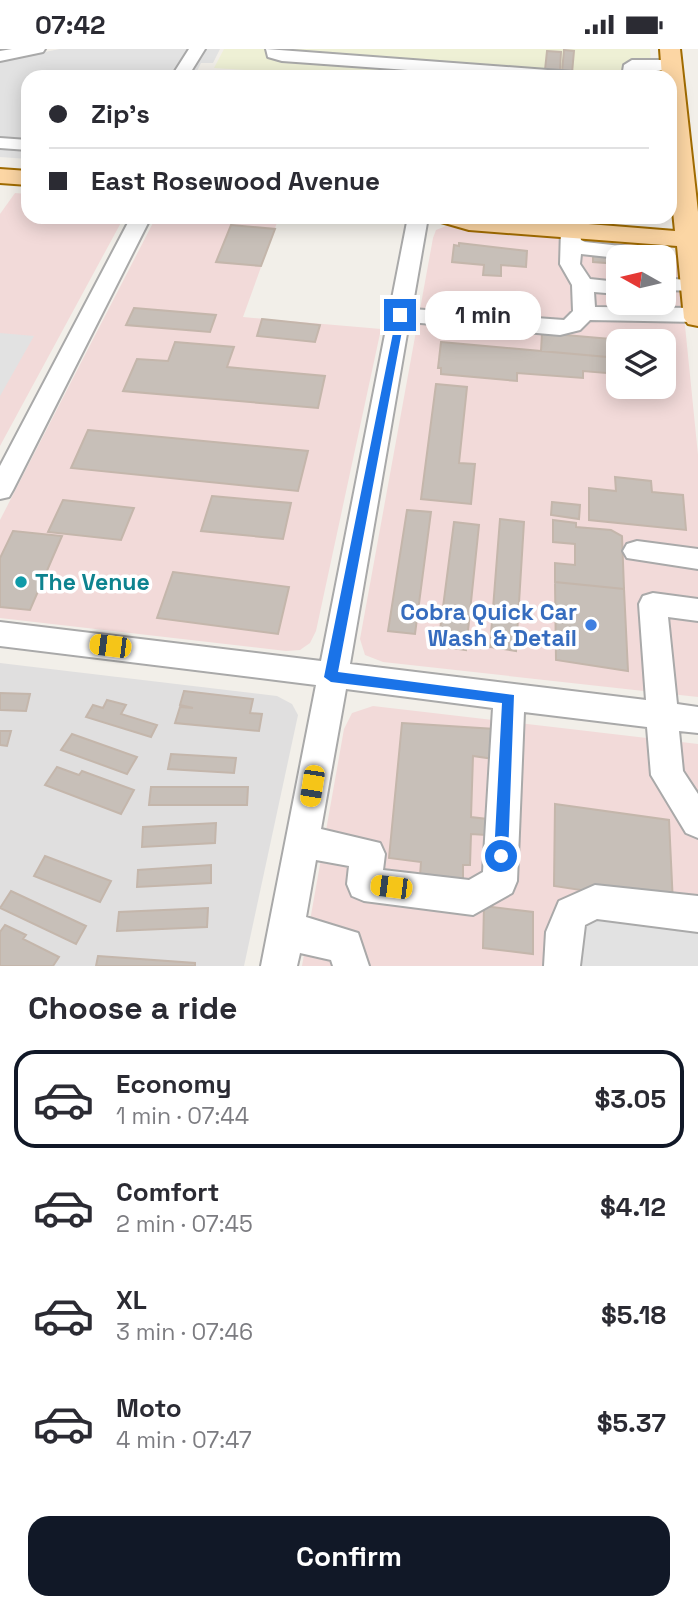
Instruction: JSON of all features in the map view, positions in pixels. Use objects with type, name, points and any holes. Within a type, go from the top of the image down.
[{"type":"main road","points":[[688,49],[694,89]]},
{"type":"main road","points":[[677,147],[692,231],[693,286],[698,317]]},
{"type":"main road","points":[[0,176],[21,178]]},
{"type":"main road","points":[[483,224],[570,236],[692,231]]},
{"type":"main road","points":[[654,224],[692,231]]},
{"type":"street","points":[[0,56],[37,49]]},
{"type":"street","points":[[274,49],[274,54],[282,56],[477,70]]},
{"type":"street","points":[[631,70],[632,65],[671,57]]},
{"type":"street","points":[[0,143],[21,144]]},
{"type":"street","points":[[0,490],[137,224]]},
{"type":"street","points":[[283,949],[331,677],[417,224]]},
{"type":"street","points":[[570,236],[570,264],[583,285],[584,313]]},
{"type":"street","points":[[570,236],[579,247],[606,250]]},
{"type":"street","points":[[583,285],[606,287]]},
{"type":"street","points":[[676,285],[693,286]]},
{"type":"street","points":[[400,315],[560,328],[572,325],[584,313],[606,311]]},
{"type":"street","points":[[676,313],[698,317]]},
{"type":"street","points":[[637,551],[698,559]]},
{"type":"street","points":[[0,634],[509,699],[698,720]]},
{"type":"street","points":[[303,841],[368,854],[364,884],[473,898],[500,881],[509,699]]},
{"type":"street","points":[[662,717],[667,775],[698,822]]},
{"type":"street","points":[[562,966],[564,932],[572,913],[596,902],[698,914]]},
{"type":"street","points":[[283,949],[313,936],[345,946],[351,966]]},
{"type":"lane","points":[[184,70],[197,49]]},
{"type":"lane","points":[[662,717],[653,604],[698,610]]},
{"type":"shaded area","points":[[60,49],[220,49],[213,63],[201,63],[198,70],[21,70],[21,158],[0,157],[0,61]]},
{"type":"shaded area","points":[[15,193],[21,193],[21,224],[120,224],[0,446],[0,214]]},
{"type":"shaded area","points":[[152,224],[276,224],[243,317],[381,329],[316,631],[310,643],[300,650],[286,651],[0,618],[0,520]]},
{"type":"shaded area","points":[[446,226],[651,241],[661,245],[606,245],[606,315],[676,315],[676,254],[678,256],[698,455],[698,697],[383,662],[365,655],[360,639],[436,230]]},
{"type":"shaded area","points":[[0,333],[34,336],[0,396]]},
{"type":"shaded area","points":[[0,663],[277,696],[292,704],[298,715],[244,966],[0,966]]},
{"type":"shaded area","points":[[373,706],[698,744],[698,966],[302,966],[344,729],[352,713]]},
{"type":"shaded area","points":[[603,913],[692,922],[698,933],[698,966],[571,966],[577,929]]},
{"type":"green space","points":[[224,49],[650,49],[652,70],[245,70],[214,68]]},
{"type":"building","points":[[564,50],[574,51],[572,70],[562,70]]},
{"type":"building","points":[[547,51],[561,52],[560,70],[545,70]]},
{"type":"building","points":[[231,225],[275,229],[261,266],[216,262]]},
{"type":"building","points":[[459,243],[527,251],[526,267],[501,265],[501,276],[483,275],[484,265],[452,262],[454,245],[459,246]]},
{"type":"building","points":[[593,253],[606,255],[606,263],[593,262]]},
{"type":"building","points":[[134,308],[216,315],[210,332],[126,325]]},
{"type":"building","points":[[262,319],[320,325],[315,342],[257,336]]},
{"type":"building","points":[[542,333],[606,339],[606,357],[541,351]]},
{"type":"building","points":[[175,342],[234,347],[227,367],[325,376],[318,408],[123,391],[137,359],[168,361]]},
{"type":"building","points":[[441,342],[606,357],[606,373],[583,371],[583,378],[517,373],[517,381],[441,374],[441,368],[438,368]]},
{"type":"building","points":[[436,384],[467,387],[459,463],[475,464],[471,504],[421,499]]},
{"type":"building","points":[[88,430],[308,451],[298,491],[71,468]]},
{"type":"building","points":[[615,477],[651,481],[652,492],[683,495],[686,530],[589,520],[589,488],[616,491]]},
{"type":"building","points":[[212,496],[291,503],[283,539],[201,531]]},
{"type":"building","points":[[63,500],[134,508],[121,540],[48,532]]},
{"type":"building","points":[[552,502],[580,505],[579,519],[551,515]]},
{"type":"building","points":[[407,510],[431,512],[415,634],[388,631]]},
{"type":"building","points":[[500,519],[524,522],[516,651],[490,647]]},
{"type":"building","points":[[553,520],[576,523],[576,527],[611,530],[622,536],[624,589],[555,582],[555,563],[575,565],[575,544],[553,542]]},
{"type":"building","points":[[454,522],[479,525],[466,650],[438,646]]},
{"type":"building","name":"The Venue","points":[[13,531],[62,536],[30,610],[0,607],[0,558]]},
{"type":"building","points":[[173,572],[289,587],[278,634],[157,618]]},
{"type":"building","name":"Cobra Quick Car Wash & Detail","points":[[555,582],[624,589],[628,671],[556,660]]},
{"type":"building","points":[[184,691],[253,699],[250,713],[262,714],[259,731],[175,723],[180,707],[193,708],[180,705]]},
{"type":"building","points":[[0,693],[30,694],[26,711],[0,710]]},
{"type":"building","points":[[107,700],[126,705],[121,714],[157,725],[151,737],[86,717],[93,705],[103,708]]},
{"type":"building","points":[[402,723],[495,729],[494,759],[473,756],[471,817],[487,819],[486,835],[471,834],[470,865],[463,865],[463,880],[420,876],[421,862],[389,858]]},
{"type":"building","points":[[0,731],[11,731],[7,746],[0,745]]},
{"type":"building","points":[[72,734],[137,757],[127,774],[61,750]]},
{"type":"building","points":[[171,754],[236,758],[234,773],[168,769]]},
{"type":"building","points":[[57,767],[79,775],[82,771],[134,790],[121,814],[45,785]]},
{"type":"building","points":[[151,787],[248,787],[247,805],[149,805]]},
{"type":"building","points":[[555,804],[669,820],[673,904],[554,886]]},
{"type":"building","points":[[216,823],[215,843],[142,847],[143,827]]},
{"type":"building","points":[[45,856],[111,881],[100,902],[34,876]]},
{"type":"building","points":[[211,865],[211,883],[137,887],[138,870]]},
{"type":"building","points":[[11,891],[86,926],[76,944],[0,908]]},
{"type":"building","points":[[484,906],[533,912],[533,954],[483,948]]},
{"type":"building","points":[[208,908],[207,927],[117,931],[119,912]]},
{"type":"building","points":[[5,925],[26,935],[23,939],[59,957],[53,966],[0,966],[0,932]]},
{"type":"building","points":[[98,956],[195,963],[195,966],[96,966]]},
{"type":"place","name":"The Venue","points":[[21,582]]},
{"type":"place","name":"Cobra Quick Car Wash & Detail","points":[[591,625]]},
{"type":"route","points":[[400,315],[331,677],[509,699],[501,856]]}]
